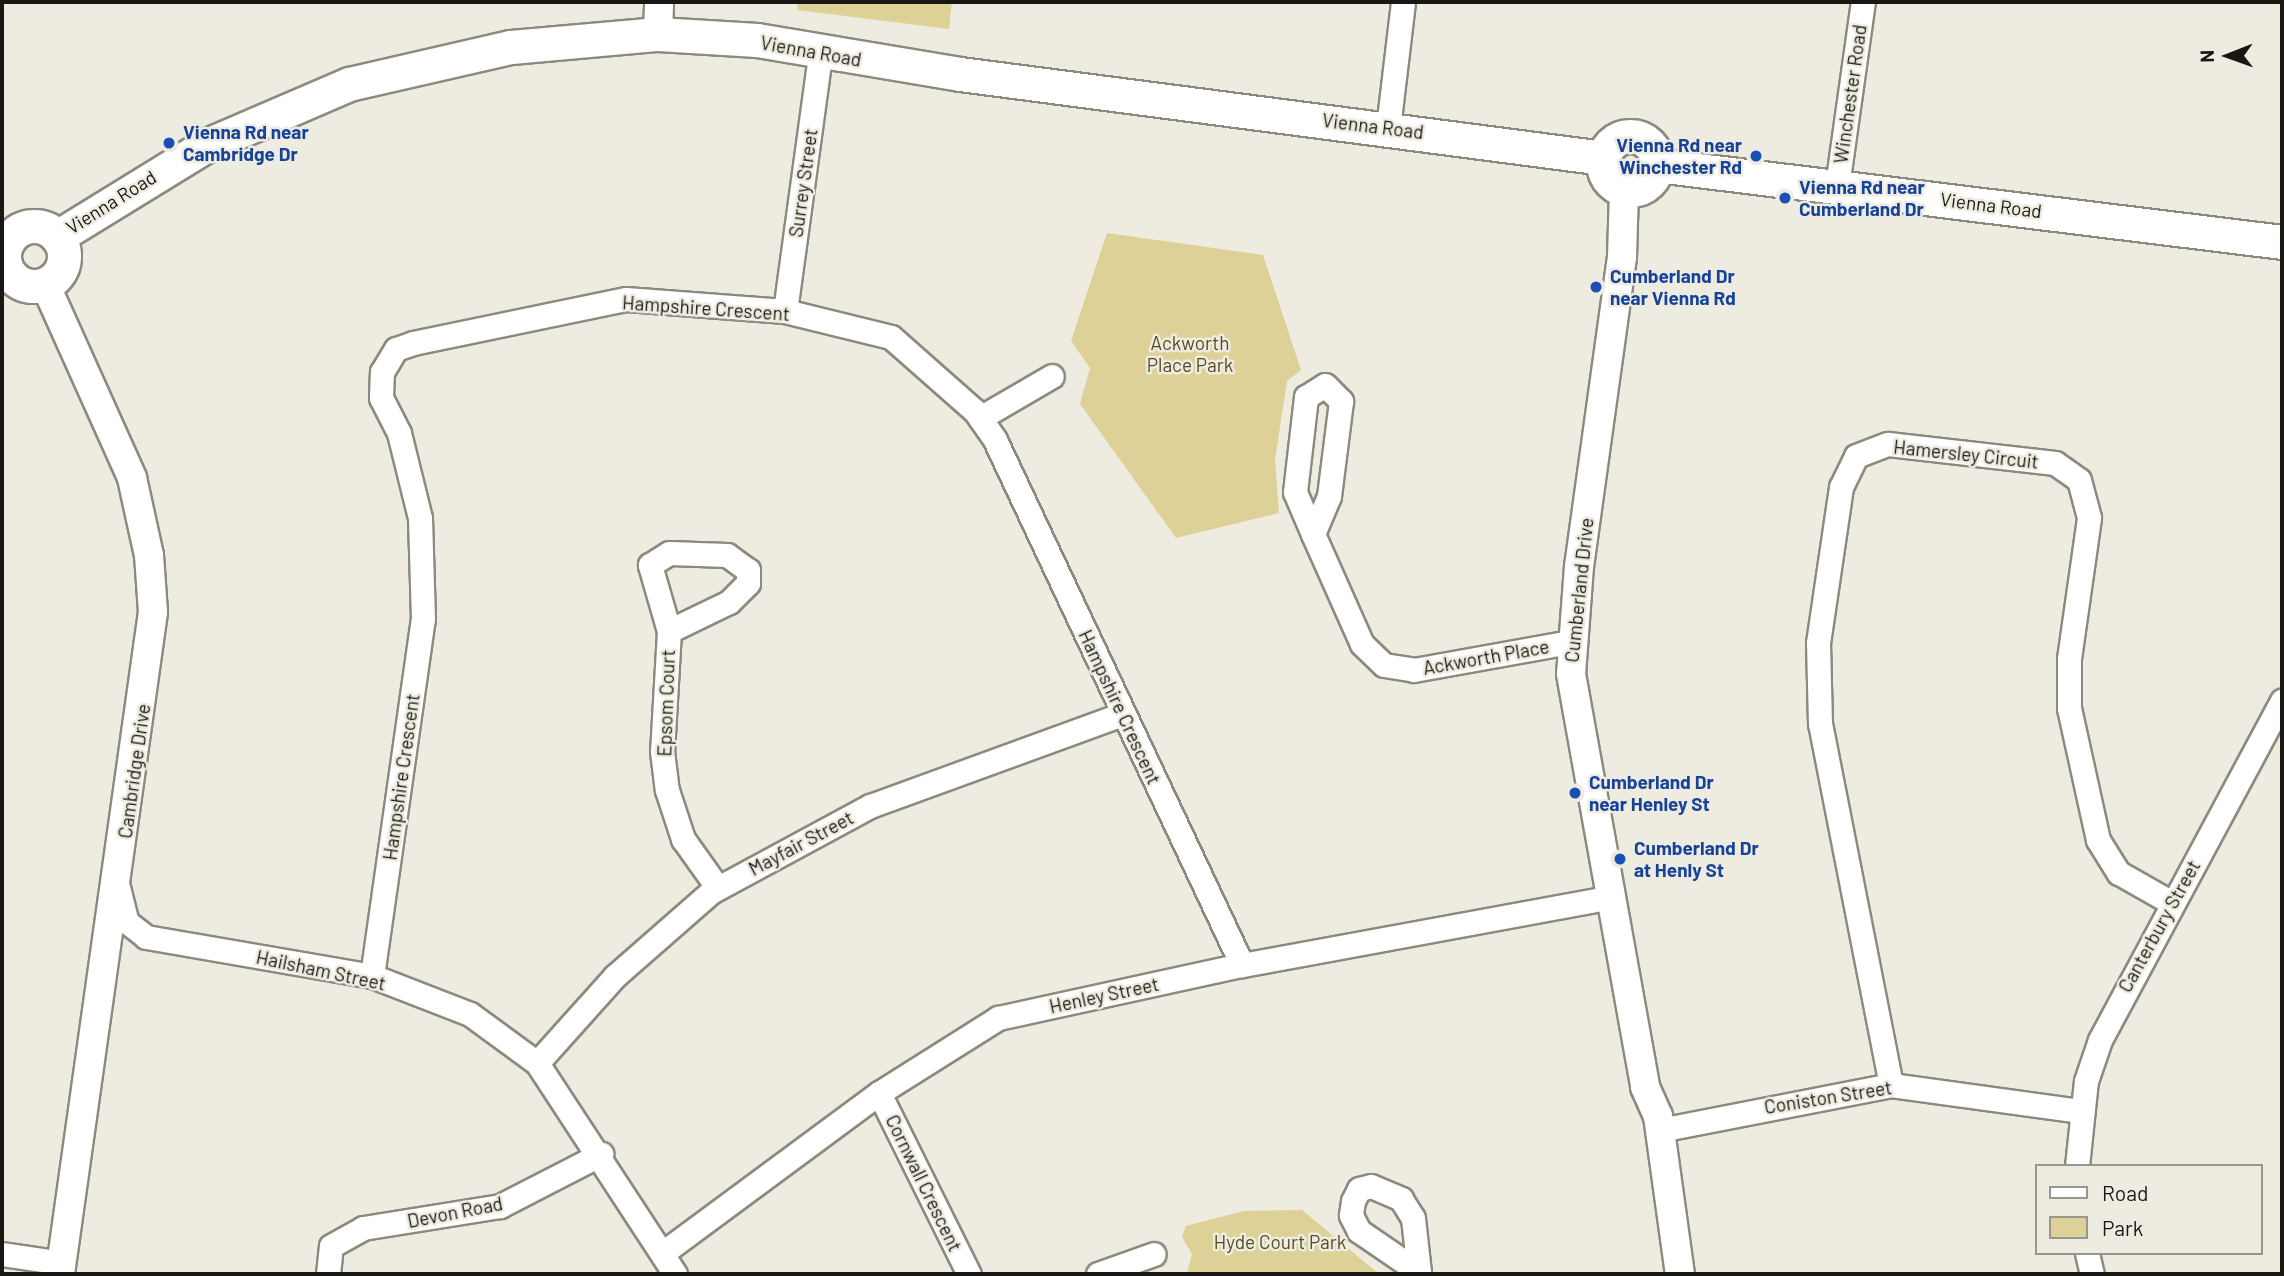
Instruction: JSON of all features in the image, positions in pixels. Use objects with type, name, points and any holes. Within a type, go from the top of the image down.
[{"type":"main road","name":"Vienna Road","points":[[57,237],[205,146],[349,84],[511,47],[659,18],[820,54],[1388,128],[1603,159]]},
{"type":"main road","points":[[1638,137],[1653,148],[1657,165],[1650,182],[1624,190],[1610,182],[1603,159],[1619,138],[1638,137]]},
{"type":"main road","name":"Vienna Road","points":[[1657,165],[2282,242]]},
{"type":"main road","points":[[31,226],[57,237],[63,264],[45,284],[27,285],[5,271],[5,251],[14,234],[31,226]]},
{"type":"street","points":[[1388,128],[1404,2]]},
{"type":"street","name":"Winchester Road","points":[[1838,186],[1863,2]]},
{"type":"street","name":"Surrey Street","points":[[785,311],[820,54]]},
{"type":"street","name":"Cumberland Drive","points":[[1624,190],[1622,257],[1570,642],[1577,716],[1645,1087],[1660,1130],[1681,1274]]},
{"type":"street","name":"Cambridge Drive","points":[[45,284],[132,478],[149,555],[150,656],[61,1269]]},
{"type":"street","name":"Hampshire Crescent","points":[[372,976],[423,619],[420,518],[399,433],[381,398],[382,372],[396,349],[626,299],[785,311],[891,337],[979,418],[995,440],[1242,965]]},
{"type":"street","points":[[979,418],[1052,376]]},
{"type":"street","name":"Ackworth Place","points":[[1313,534],[1329,496],[1341,401],[1325,385],[1306,397],[1295,492],[1313,534],[1362,644],[1384,665],[1415,670],[1570,642]]},
{"type":"street","name":"Hamersley Circuit","points":[[1891,1085],[1821,724],[1818,643],[1841,487],[1856,456],[1888,444],[1900,445],[2055,463],[2079,480],[2089,518],[2068,659],[2069,708],[2098,840],[2119,873],[2172,904]]},
{"type":"street","name":"Epsom Court","points":[[669,631],[662,751],[667,790],[683,839],[718,888]]},
{"type":"street","name":"Canterbury Street","points":[[2077,1164],[2081,1111],[2100,1040],[2282,701]]},
{"type":"street","name":"Mayfair Street","points":[[537,1063],[615,976],[718,888],[870,806],[1123,714]]},
{"type":"street","name":"Hailsham Street","points":[[118,887],[127,922],[146,937],[372,976],[470,1014],[537,1063],[601,1154],[664,1252],[675,1274]]},
{"type":"street","name":"Henley Street","points":[[664,1252],[879,1093],[998,1017],[1242,965],[1612,897]]},
{"type":"street","name":"Coniston Street","points":[[1660,1130],[1891,1085],[2081,1111]]},
{"type":"street","name":"Cornwall Crescent","points":[[879,1093],[969,1274]]},
{"type":"street","name":"Devon Road","points":[[328,1274],[331,1246],[363,1228],[500,1206],[601,1154]]},
{"type":"street","points":[[2,1254],[61,1269]]},
{"type":"street","points":[[1098,1274],[1154,1254]]},
{"type":"street","points":[[2087,1255],[2092,1274]]},
{"type":"green space","points":[[798,2],[952,2],[949,29],[797,10]]},
{"type":"green space","name":"Ackworth Place Park","points":[[1107,233],[1263,255],[1301,370],[1287,381],[1275,460],[1279,513],[1176,538],[1080,404],[1090,368],[1071,341]]},
{"type":"green space","name":"Hyde Court Park","points":[[1302,1210],[1379,1274],[1187,1274],[1192,1254],[1182,1237],[1186,1226],[1244,1211]]},
{"type":"place","name":"Vienna Rd near Cambridge Dr","points":[[169,143]]},
{"type":"place","name":"Vienna Rd near Winchester Rd","points":[[1756,156]]},
{"type":"place","name":"Vienna Rd near Cumberland Dr","points":[[1785,198]]},
{"type":"place","name":"Cumberland Dr near Vienna Rd","points":[[1596,287]]},
{"type":"place","name":"Cumberland Dr near Henley St","points":[[1575,793]]},
{"type":"place","name":"Cumberland Dr at Henly St","points":[[1620,859]]}]
